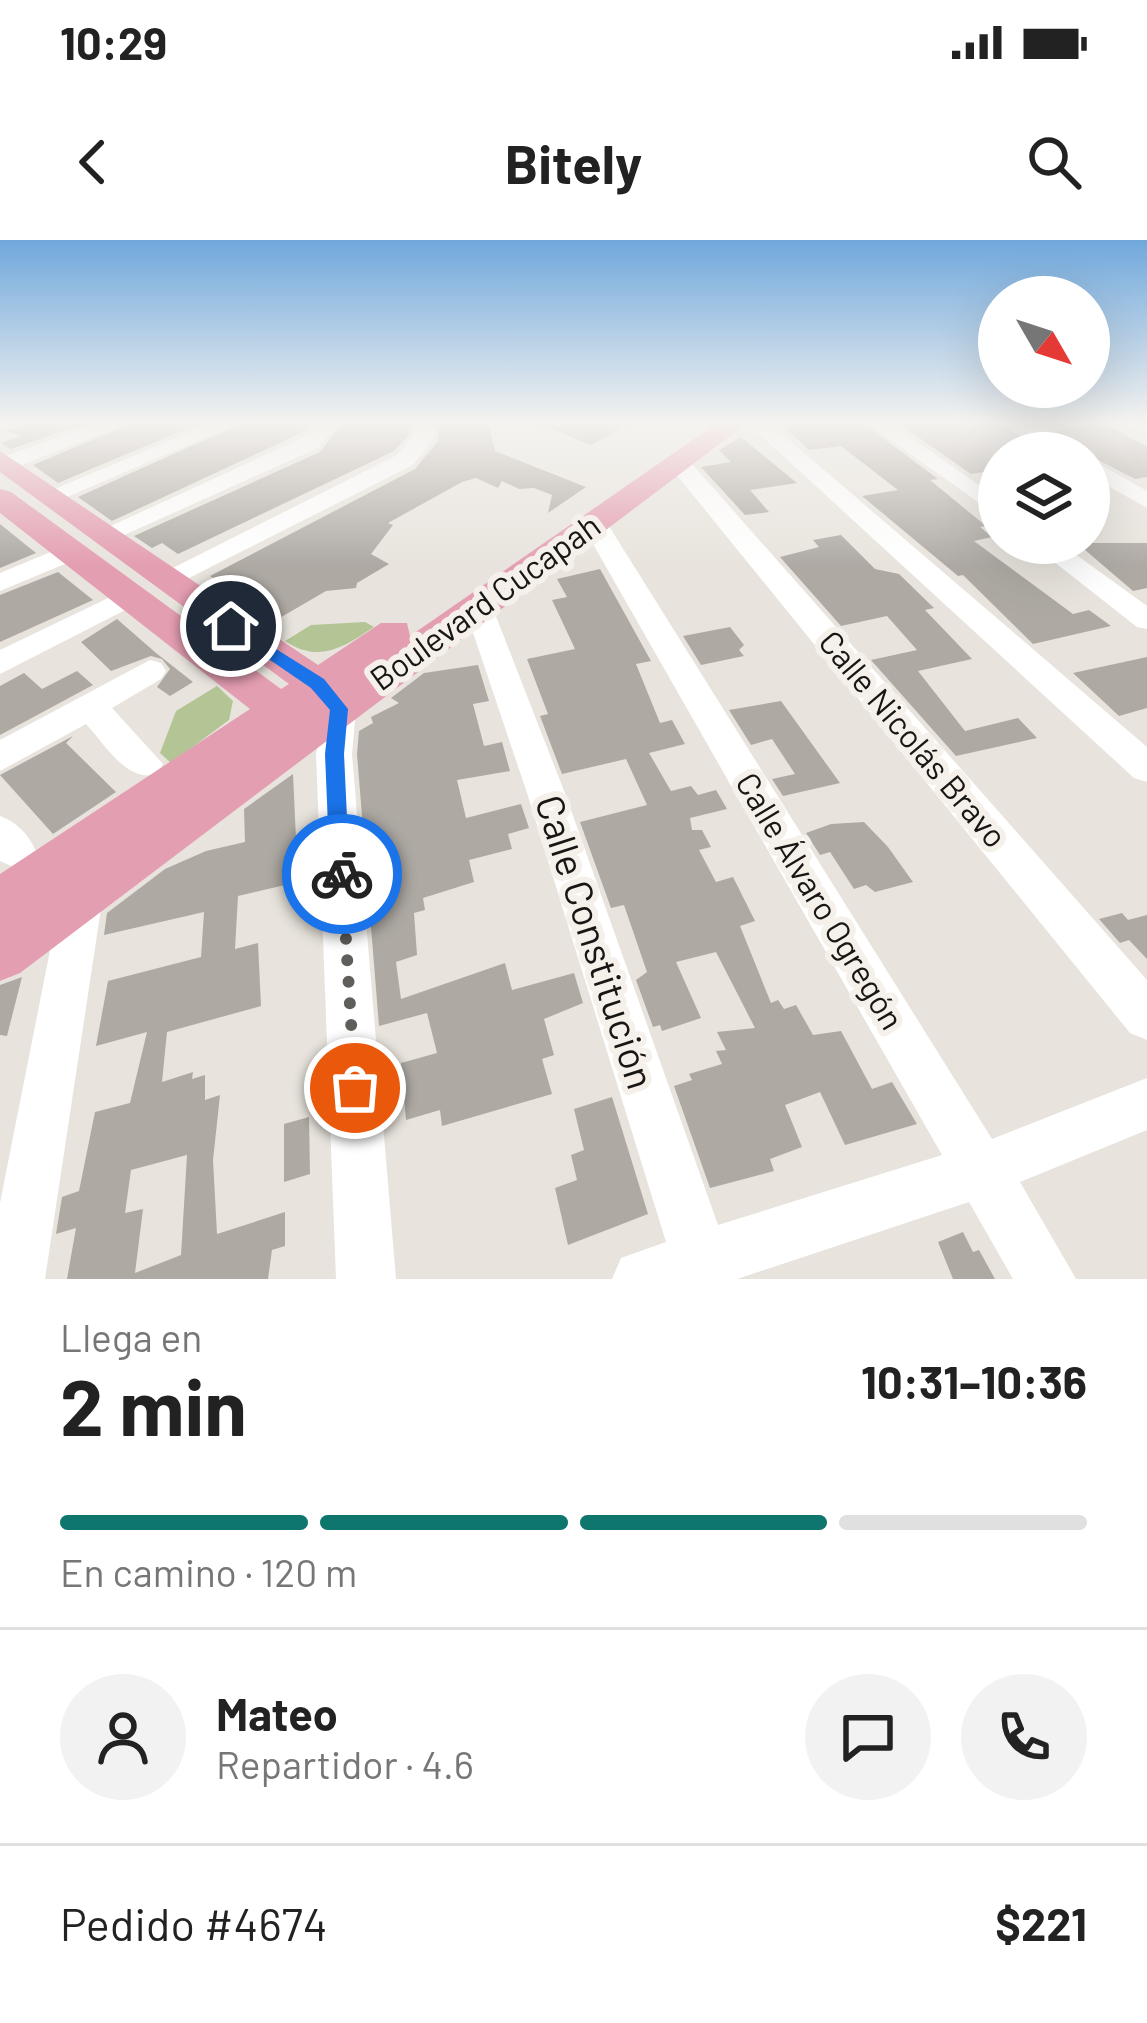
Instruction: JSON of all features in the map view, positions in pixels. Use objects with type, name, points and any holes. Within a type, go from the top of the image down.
[{"type":"main road","name":"Boulevard Cucapah","points":[[0,954],[574,522],[652,469]]},
{"type":"main road","points":[[12,491],[104,535],[165,579],[315,718]]},
{"type":"main road","points":[[12,491],[70,552],[129,597],[315,718]]},
{"type":"main road","name":"Boulevard Cucapah","points":[[0,904],[315,718],[493,595],[574,522]]},
{"type":"street","points":[[12,491],[46,469]]},
{"type":"street","points":[[12,491],[80,469]]},
{"type":"street","points":[[104,535],[249,469]]},
{"type":"street","points":[[165,579],[386,469]]},
{"type":"street","name":"Calle Nicolás Bravo","points":[[721,469],[1147,1016]]},
{"type":"street","points":[[809,469],[1147,768]]},
{"type":"street","points":[[942,469],[978,495]]},
{"type":"street","points":[[1110,478],[1147,501]]},
{"type":"street","name":"Calle Álvaro Ogregón","points":[[574,522],[1046,1279]]},
{"type":"street","points":[[0,583],[70,552]]},
{"type":"street","points":[[1071,564],[1147,620]]},
{"type":"street","name":"Calle Constitución","points":[[493,595],[555,818],[704,1269]]},
{"type":"street","points":[[0,663],[129,597]]},
{"type":"street","points":[[0,757],[150,671]]},
{"type":"street","points":[[89,706],[146,764]]},
{"type":"street","points":[[315,718],[366,1279]]},
{"type":"street","points":[[15,1279],[82,895]]},
{"type":"street","points":[[642,1279],[704,1269],[982,1170],[1147,1104]]},
{"type":"green space","points":[[365,622],[374,627],[331,650],[309,651],[285,641],[311,625]]},
{"type":"green space","points":[[217,686],[233,701],[229,720],[171,763],[160,753],[176,711]]},
{"type":"building","points":[[39,469],[90,469],[58,483]]},
{"type":"building","points":[[139,469],[223,469],[112,521],[78,497]]},
{"type":"building","points":[[281,469],[355,469],[178,554],[162,543],[152,548],[134,536]]},
{"type":"building","points":[[414,469],[542,469],[586,487],[548,513],[552,495],[534,488],[519,489],[502,481],[498,488],[476,478],[462,482],[388,523],[393,525],[371,554],[389,564],[356,588],[326,591],[271,623],[216,587],[222,584],[210,576]]},
{"type":"building","points":[[703,469],[781,469],[797,483],[750,490],[769,512],[745,515]]},
{"type":"building","points":[[871,469],[925,469],[938,479],[930,480],[978,519],[978,540],[974,541],[978,564],[1005,564],[1073,614],[1089,610],[1111,626],[1033,644],[963,575],[958,576],[862,496],[898,490]]},
{"type":"building","points":[[1117,469],[1147,469],[1147,477],[1135,479]]},
{"type":"building","points":[[0,524],[36,553],[0,568]]},
{"type":"building","points":[[841,535],[875,569],[899,574],[934,608],[925,610],[972,659],[918,671],[965,731],[1018,718],[1037,738],[956,756],[871,660],[917,650],[887,616],[841,626],[780,557],[819,547],[813,540]]},
{"type":"building","points":[[1110,543],[1147,543],[1147,588],[1133,591],[1102,564],[1110,564]]},
{"type":"building","points":[[600,569],[651,661],[636,664],[660,723],[672,720],[685,744],[649,753],[671,791],[691,786],[698,795],[716,790],[727,809],[690,818],[692,830],[702,830],[711,847],[699,850],[716,882],[733,877],[755,921],[740,926],[771,1003],[778,1000],[784,1009],[796,1005],[813,1035],[841,1031],[872,1089],[892,1082],[917,1124],[845,1145],[820,1092],[785,1105],[802,1147],[770,1159],[774,1171],[710,1188],[674,1086],[692,1080],[689,1074],[722,1064],[716,1051],[726,1050],[717,1032],[755,1028],[716,952],[676,962],[701,1018],[662,1031],[660,1025],[653,1027],[636,980],[647,972],[624,905],[611,908],[580,822],[647,805],[626,759],[562,774],[540,716],[548,714],[527,659],[575,649],[552,600],[567,597],[557,579]]},
{"type":"building","points":[[58,572],[93,600],[0,642],[0,595]]},
{"type":"building","points":[[117,619],[193,682],[170,696],[157,687],[170,669],[162,659],[151,656],[111,671],[81,642]]},
{"type":"building","points":[[730,627],[744,645],[739,650],[744,656],[701,665],[683,636]]},
{"type":"building","points":[[1147,657],[1147,708],[1119,716],[1073,673]]},
{"type":"building","points":[[478,665],[489,701],[473,704],[484,746],[502,742],[510,771],[457,780],[466,818],[521,804],[529,828],[508,834],[512,849],[469,860],[474,882],[423,898],[425,910],[414,913],[417,955],[396,962],[401,999],[505,963],[512,990],[574,973],[583,1003],[544,1019],[554,1055],[542,1059],[552,1094],[442,1126],[440,1110],[406,1120],[401,1063],[437,1053],[427,1013],[379,1026],[357,754],[359,731],[373,723],[371,717],[399,703],[391,698],[424,673]]},
{"type":"building","points":[[77,671],[93,685],[0,735],[0,686],[24,673],[42,689]]},
{"type":"building","points":[[781,701],[840,783],[783,796],[772,779],[795,774],[772,739],[751,745],[729,710]]},
{"type":"building","points":[[73,736],[66,743],[116,792],[53,834],[0,775]]},
{"type":"building","points":[[293,774],[298,882],[238,896],[235,949],[258,943],[261,1006],[167,1032],[162,1082],[193,1072],[192,1079],[205,1075],[205,1100],[220,1095],[213,1160],[217,1234],[285,1212],[285,1246],[272,1250],[268,1279],[67,1279],[76,1228],[56,1234],[62,1197],[79,1191],[95,1112],[130,1103],[147,1032],[96,1046],[108,981],[201,957],[204,912],[104,935],[107,913],[165,869],[206,851],[245,842],[244,809]],"holes":[[[187,1155],[181,1255],[135,1273],[143,1209],[125,1213],[131,1170]]]},
{"type":"building","points":[[864,822],[913,882],[875,892],[866,885],[854,889],[830,852],[820,855],[806,833],[831,824]]},
{"type":"building","points":[[1122,913],[1128,920],[1147,915],[1147,959],[1129,940],[1120,943],[1099,919]]},
{"type":"building","points":[[22,977],[7,1036],[0,1035],[0,985]]},
{"type":"building","points":[[612,1097],[648,1214],[568,1245],[555,1188],[577,1180],[571,1155],[584,1150],[574,1109]]},
{"type":"building","points":[[309,1117],[310,1174],[284,1182],[284,1124]]},
{"type":"building","points":[[963,1232],[995,1279],[953,1279],[938,1242]]},
{"type":"way so far","points":[[342,874],[355,1088]]},
{"type":"route","points":[[231,626],[317,684],[339,709],[334,754],[342,874]]}]
